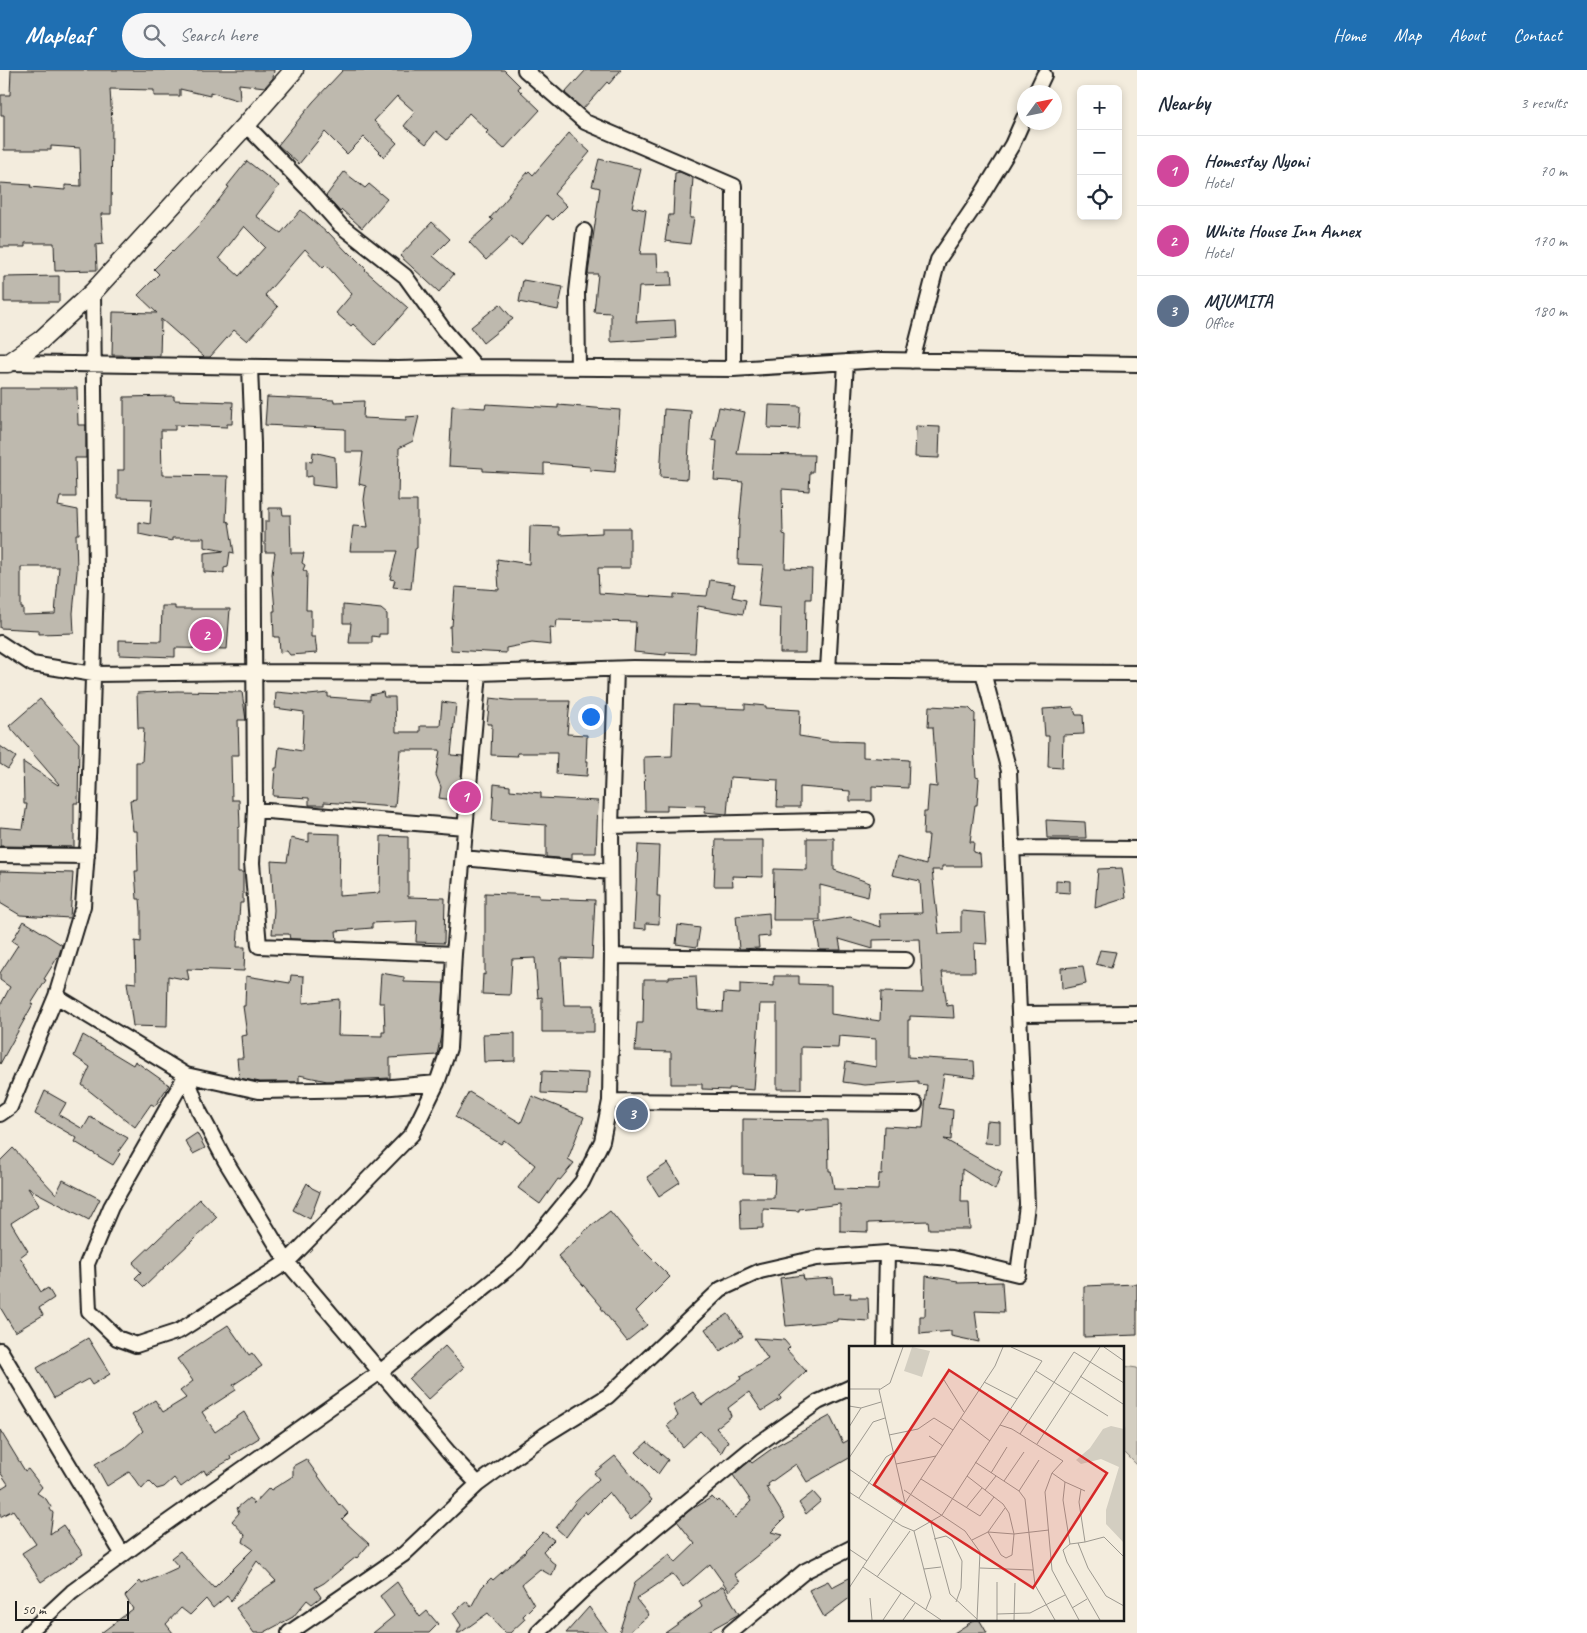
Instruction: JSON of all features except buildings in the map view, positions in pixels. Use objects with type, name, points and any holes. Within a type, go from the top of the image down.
[{"type":"street","points":[[4,363],[41,340],[93,292],[294,70]]},
{"type":"street","points":[[524,70],[585,122],[734,186],[733,369]]},
{"type":"street","points":[[1039,85],[1044,75]]},
{"type":"street","points":[[246,125],[340,225],[405,276],[444,330],[476,367]]},
{"type":"street","points":[[912,361],[938,260],[976,204],[1012,145],[1019,130]]},
{"type":"street","points":[[578,368],[577,292],[584,231]]},
{"type":"street","points":[[0,1114],[10,1107],[56,996],[83,906],[87,856],[96,582],[93,292]]},
{"type":"street","points":[[4,363],[398,369],[476,367],[733,369],[882,360],[1137,364]]},
{"type":"street","points":[[828,670],[846,362]]},
{"type":"street","points":[[250,367],[253,444],[255,810],[252,862],[259,946],[454,954]]},
{"type":"street","points":[[0,644],[32,664],[93,674],[253,672],[479,673],[616,669],[1137,673]]},
{"type":"street","points":[[28,1633],[72,1592],[380,1372],[517,1261],[582,1182],[602,1142],[610,1101],[611,826],[616,669]]},
{"type":"street","points":[[289,1633],[404,1554],[478,1484],[545,1435],[608,1396],[721,1289],[760,1271],[817,1258],[887,1253],[952,1258],[1018,1274],[1027,1205],[1009,771],[983,672]]},
{"type":"street","points":[[186,1075],[111,1207],[87,1264],[88,1311],[117,1338],[136,1345],[179,1331],[287,1262],[412,1134],[438,1083],[449,1048],[454,954],[479,673]]},
{"type":"street","points":[[255,810],[466,827]]},
{"type":"street","points":[[611,826],[867,820]]},
{"type":"street","points":[[1012,848],[1137,849]]},
{"type":"street","points":[[0,854],[87,856]]},
{"type":"street","points":[[463,858],[611,872]]},
{"type":"street","points":[[612,956],[906,960]]},
{"type":"street","points":[[56,996],[186,1075],[259,1091],[369,1089],[438,1083]]},
{"type":"street","points":[[1019,1014],[1137,1013]]},
{"type":"street","points":[[186,1075],[199,1111],[225,1160],[287,1262],[478,1484]]},
{"type":"street","points":[[610,1101],[915,1104]]},
{"type":"street","points":[[886,1346],[887,1253]]},
{"type":"street","points":[[0,1350],[123,1555]]},
{"type":"street","points":[[538,1633],[587,1586],[654,1528],[751,1449],[818,1402],[849,1388]]},
{"type":"street","points":[[730,1633],[804,1571],[849,1549]]},
{"type":"shaded area","points":[[1124,1366],[1137,1368],[1137,1465],[1124,1452]]},
{"type":"place","name":"White House Inn Annex","points":[[206,635]]},
{"type":"place","name":"Homestay Nyoni","points":[[465,797]]},
{"type":"place","name":"MJUMITA","points":[[632,1114]]}]
